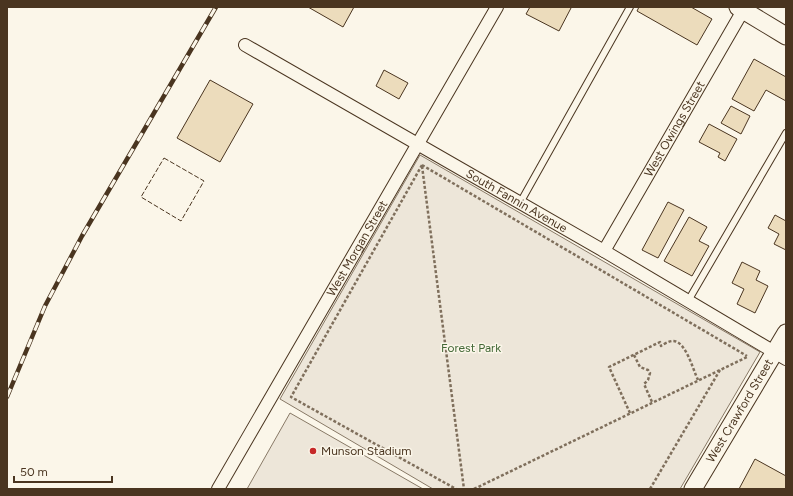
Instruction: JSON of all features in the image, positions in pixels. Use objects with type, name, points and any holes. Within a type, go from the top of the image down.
[{"type":"street","name":"West Morgan Street","points":[[218,489],[497,7]]},
{"type":"street","points":[[742,8],[786,36]]},
{"type":"street","name":"West Owings Street","points":[[604,251],[742,8]]},
{"type":"street","name":"South Fannin Avenue","points":[[245,45],[604,251],[780,356]]},
{"type":"street","name":"West Crawford Street","points":[[693,489],[780,356],[786,333]]},
{"type":"lane","points":[[520,204],[630,7]]},
{"type":"lane","points":[[688,300],[786,133]]},
{"type":"path","points":[[422,165],[748,356],[474,489]]},
{"type":"path","points":[[422,165],[291,397],[456,489]]},
{"type":"path","points":[[422,165],[464,489]]},
{"type":"path","points":[[630,413],[609,366],[660,342],[661,346],[673,341],[679,342],[685,348],[698,380]]},
{"type":"path","points":[[634,355],[640,367],[648,370],[650,373],[648,380],[644,384],[652,402]]},
{"type":"path","points":[[650,489],[720,369]]},
{"type":"green space","name":"Forest Park","points":[[420,155],[760,352],[680,489],[433,489],[280,399]]},
{"type":"green space","name":"Munson Stadium","points":[[290,413],[423,489],[247,489]]},
{"type":"building","points":[[308,7],[354,7],[343,27]]},
{"type":"building","points":[[530,7],[571,8],[559,31],[526,14]]},
{"type":"building","points":[[639,7],[691,7],[712,19],[697,45],[637,11]]},
{"type":"building","points":[[754,59],[786,77],[786,101],[766,90],[754,111],[732,99]]},
{"type":"building","points":[[384,70],[408,83],[399,99],[376,86]]},
{"type":"building","points":[[210,80],[253,104],[220,162],[177,138]]},
{"type":"building","points":[[731,106],[750,116],[741,134],[721,123]]},
{"type":"building","points":[[709,124],[737,139],[725,161],[718,157],[720,153],[699,142]]},
{"type":"building","points":[[668,202],[684,210],[658,258],[642,250]]},
{"type":"building","points":[[775,215],[786,221],[786,250],[774,244],[779,234],[768,228]]},
{"type":"building","points":[[689,217],[707,227],[699,241],[709,246],[692,276],[664,261]]},
{"type":"building","points":[[742,262],[760,271],[756,280],[768,286],[755,313],[737,304],[744,289],[732,283]]},
{"type":"building","points":[[755,459],[786,476],[786,489],[739,489]]},
{"type":"railway","points":[[7,397],[45,306],[82,236],[216,7]]},
{"type":"fence","points":[[164,158],[204,181],[181,221],[141,197],[164,158]]},
{"type":"place","name":"Munson Stadium","points":[[313,451]]}]
